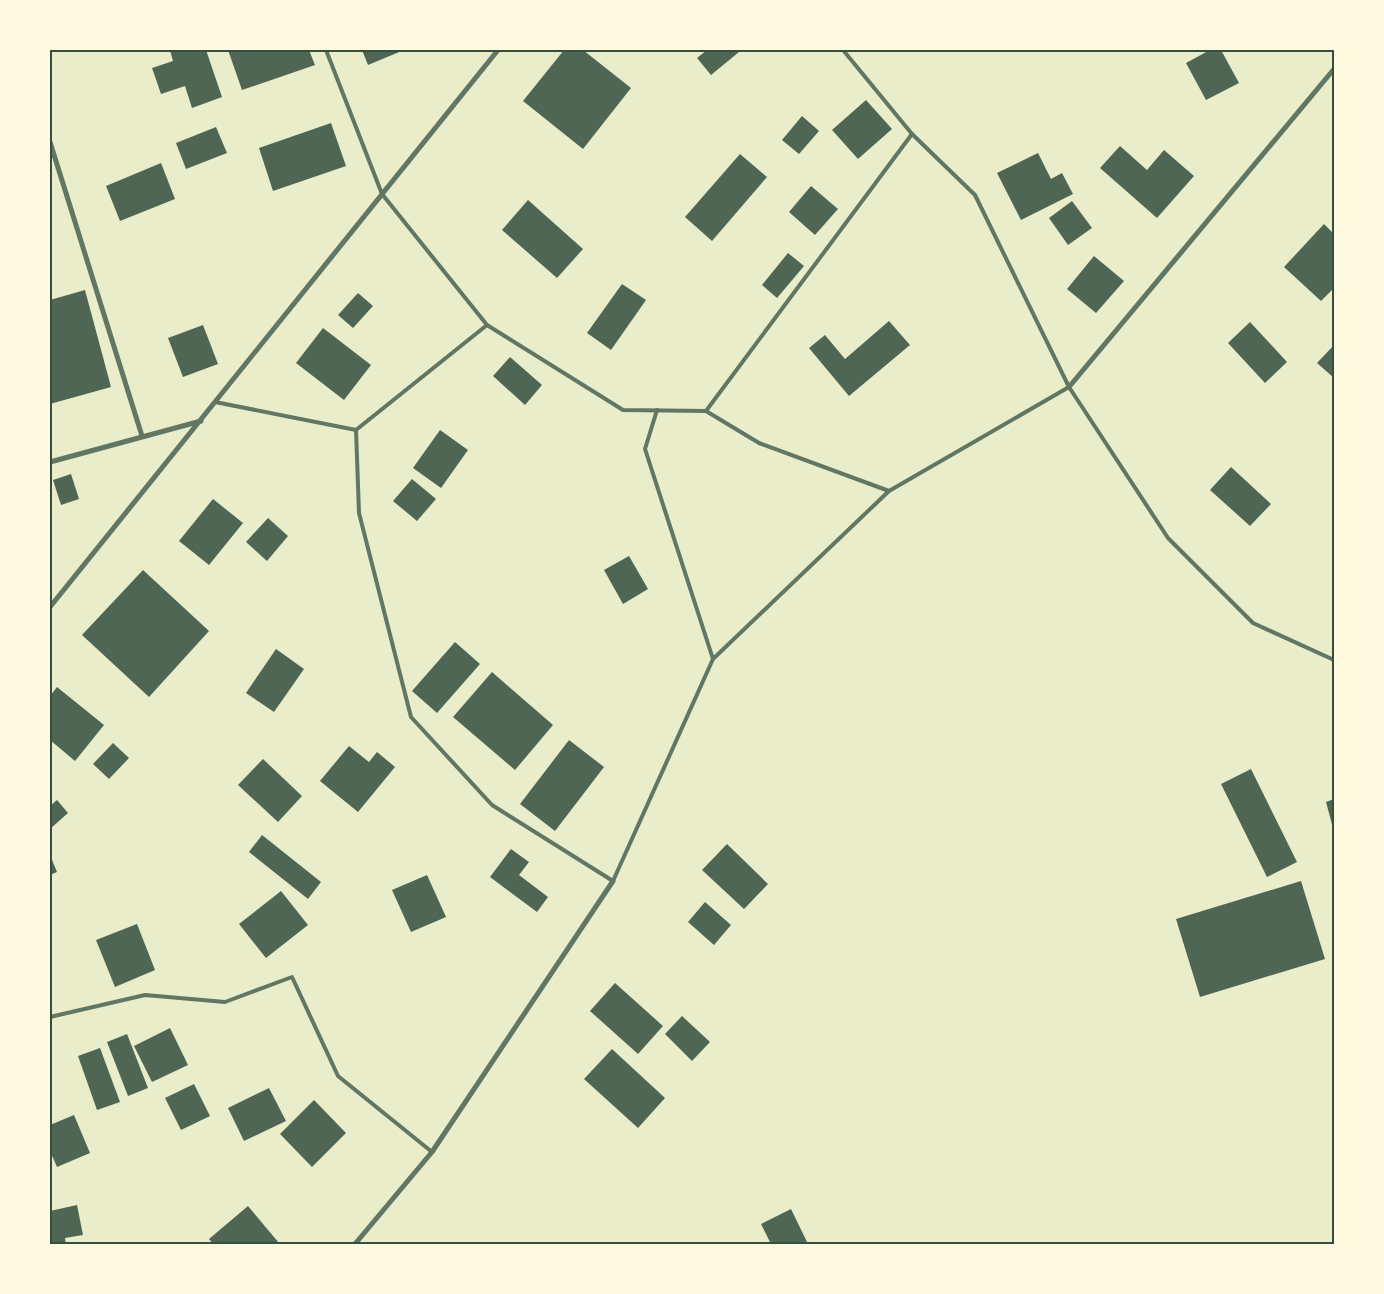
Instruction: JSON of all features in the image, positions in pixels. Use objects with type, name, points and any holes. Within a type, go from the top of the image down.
[{"type":"street","points":[[50,607],[498,50]]},
{"type":"street","points":[[1069,387],[1334,69]]},
{"type":"street","points":[[50,142],[142,436]]},
{"type":"street","points":[[50,462],[200,420]]},
{"type":"street","points":[[355,1244],[432,1152],[613,881]]},
{"type":"lane","points":[[326,50],[382,194],[487,325],[623,410],[706,411],[759,443],[889,491]]},
{"type":"lane","points":[[843,50],[912,134],[975,195],[1069,387],[1168,538],[1253,623],[1334,660]]},
{"type":"lane","points":[[706,411],[912,134]]},
{"type":"lane","points":[[215,402],[356,430],[487,325]]},
{"type":"lane","points":[[356,430],[360,513],[411,717],[492,805],[613,881],[713,659],[889,491],[1069,387]]},
{"type":"lane","points":[[657,410],[645,449],[713,659]]},
{"type":"lane","points":[[50,1017],[145,995],[224,1002],[292,977],[338,1076],[432,1152]]},
{"type":"building","points":[[170,50],[206,50],[222,97],[192,108],[185,86],[161,94],[152,68],[173,61]]},
{"type":"building","points":[[228,50],[309,50],[315,65],[242,90]]},
{"type":"building","points":[[362,50],[404,50],[368,65]]},
{"type":"building","points":[[564,50],[583,50],[631,88],[583,149],[523,101]]},
{"type":"building","points":[[707,50],[737,50],[739,52],[711,75],[697,58]]},
{"type":"building","points":[[1210,50],[1221,50],[1239,83],[1206,100],[1186,63]]},
{"type":"building","points":[[866,100],[892,129],[858,159],[832,130]]},
{"type":"building","points":[[802,116],[819,131],[799,154],[782,140]]},
{"type":"building","points":[[331,123],[346,166],[273,191],[259,148]]},
{"type":"building","points":[[216,127],[227,153],[186,169],[176,143]]},
{"type":"building","points":[[1120,146],[1147,170],[1164,150],[1194,176],[1157,218],[1100,168]]},
{"type":"building","points":[[1038,153],[1051,179],[1062,173],[1073,194],[1021,220],[997,173]]},
{"type":"building","points":[[740,154],[767,177],[712,241],[685,217]]},
{"type":"building","points":[[161,163],[175,199],[120,221],[106,186]]},
{"type":"building","points":[[811,186],[838,209],[815,235],[789,212]]},
{"type":"building","points":[[528,200],[583,249],[557,278],[502,230]]},
{"type":"building","points":[[1072,201],[1092,228],[1068,245],[1049,218]]},
{"type":"building","points":[[1324,224],[1334,234],[1334,288],[1321,301],[1284,267]]},
{"type":"building","points":[[788,253],[804,266],[777,298],[762,285]]},
{"type":"building","points":[[1094,256],[1124,281],[1096,313],[1067,289]]},
{"type":"building","points":[[622,284],[646,300],[611,350],[587,333]]},
{"type":"building","points":[[85,290],[111,387],[50,404],[50,300]]},
{"type":"building","points":[[358,293],[373,306],[353,328],[338,315]]},
{"type":"building","points":[[889,321],[910,345],[849,396],[809,348],[825,335],[845,359]]},
{"type":"building","points":[[1250,322],[1287,362],[1265,383],[1228,343]]},
{"type":"building","points":[[203,325],[218,364],[183,377],[168,338]]},
{"type":"building","points":[[323,328],[371,365],[344,400],[296,363]]},
{"type":"building","points":[[1334,345],[1334,378],[1317,363]]},
{"type":"building","points":[[510,357],[542,385],[525,405],[493,376]]},
{"type":"building","points":[[440,430],[468,450],[441,488],[413,468]]},
{"type":"building","points":[[1231,467],[1271,504],[1250,526],[1210,490]]},
{"type":"building","points":[[71,474],[79,499],[61,505],[53,480]]},
{"type":"building","points":[[412,479],[436,499],[417,521],[393,501]]},
{"type":"building","points":[[213,499],[243,523],[209,565],[179,541]]},
{"type":"building","points":[[268,518],[288,536],[267,561],[246,542]]},
{"type":"building","points":[[629,556],[648,589],[623,604],[604,570]]},
{"type":"building","points":[[143,570],[209,631],[149,697],[82,635]]},
{"type":"building","points":[[455,642],[480,664],[437,713],[412,691]]},
{"type":"building","points":[[276,649],[304,669],[274,712],[246,693]]},
{"type":"building","points":[[492,672],[553,725],[515,770],[453,717]]},
{"type":"building","points":[[57,687],[104,725],[75,761],[50,740],[50,696]]},
{"type":"building","points":[[569,740],[604,767],[555,831],[520,804]]},
{"type":"building","points":[[113,743],[129,758],[109,779],[93,764]]},
{"type":"building","points":[[349,746],[369,762],[377,752],[395,767],[358,812],[320,781]]},
{"type":"building","points":[[263,759],[302,796],[278,822],[238,785]]},
{"type":"building","points":[[1251,769],[1297,862],[1267,877],[1221,784]]},
{"type":"building","points":[[1334,799],[1334,828],[1333,828],[1326,802]]},
{"type":"building","points":[[57,800],[68,813],[50,829],[50,806]]},
{"type":"building","points":[[262,835],[321,882],[308,899],[249,852]]},
{"type":"building","points":[[727,844],[768,884],[744,909],[702,870]]},
{"type":"building","points":[[511,849],[529,862],[519,875],[548,897],[537,912],[490,877]]},
{"type":"building","points":[[50,855],[57,872],[50,875]]},
{"type":"building","points":[[427,875],[446,917],[411,932],[392,890]]},
{"type":"building","points":[[1301,881],[1325,959],[1200,997],[1176,919]]},
{"type":"building","points":[[281,891],[308,925],[266,958],[239,924]]},
{"type":"building","points":[[705,902],[731,925],[714,945],[688,922]]},
{"type":"building","points":[[137,924],[155,970],[115,987],[96,940]]},
{"type":"building","points":[[615,983],[663,1026],[638,1054],[590,1011]]},
{"type":"building","points":[[682,1016],[710,1042],[692,1061],[665,1034]]},
{"type":"building","points":[[170,1028],[188,1065],[152,1082],[134,1046]]},
{"type":"building","points":[[127,1034],[148,1088],[128,1096],[107,1042]]},
{"type":"building","points":[[100,1048],[120,1102],[97,1110],[78,1056]]},
{"type":"building","points":[[612,1049],[665,1098],[638,1128],[584,1079]]},
{"type":"building","points":[[194,1084],[210,1116],[181,1130],[165,1098]]},
{"type":"building","points":[[269,1088],[286,1121],[244,1141],[228,1108]]},
{"type":"building","points":[[314,1100],[346,1133],[312,1167],[280,1134]]},
{"type":"building","points":[[74,1115],[90,1153],[57,1167],[50,1151],[50,1125]]},
{"type":"building","points":[[77,1205],[83,1235],[65,1238],[66,1244],[50,1244],[50,1211]]},
{"type":"building","points":[[248,1206],[279,1243],[213,1244],[209,1239]]},
{"type":"building","points":[[791,1209],[808,1244],[771,1244],[761,1224]]}]
